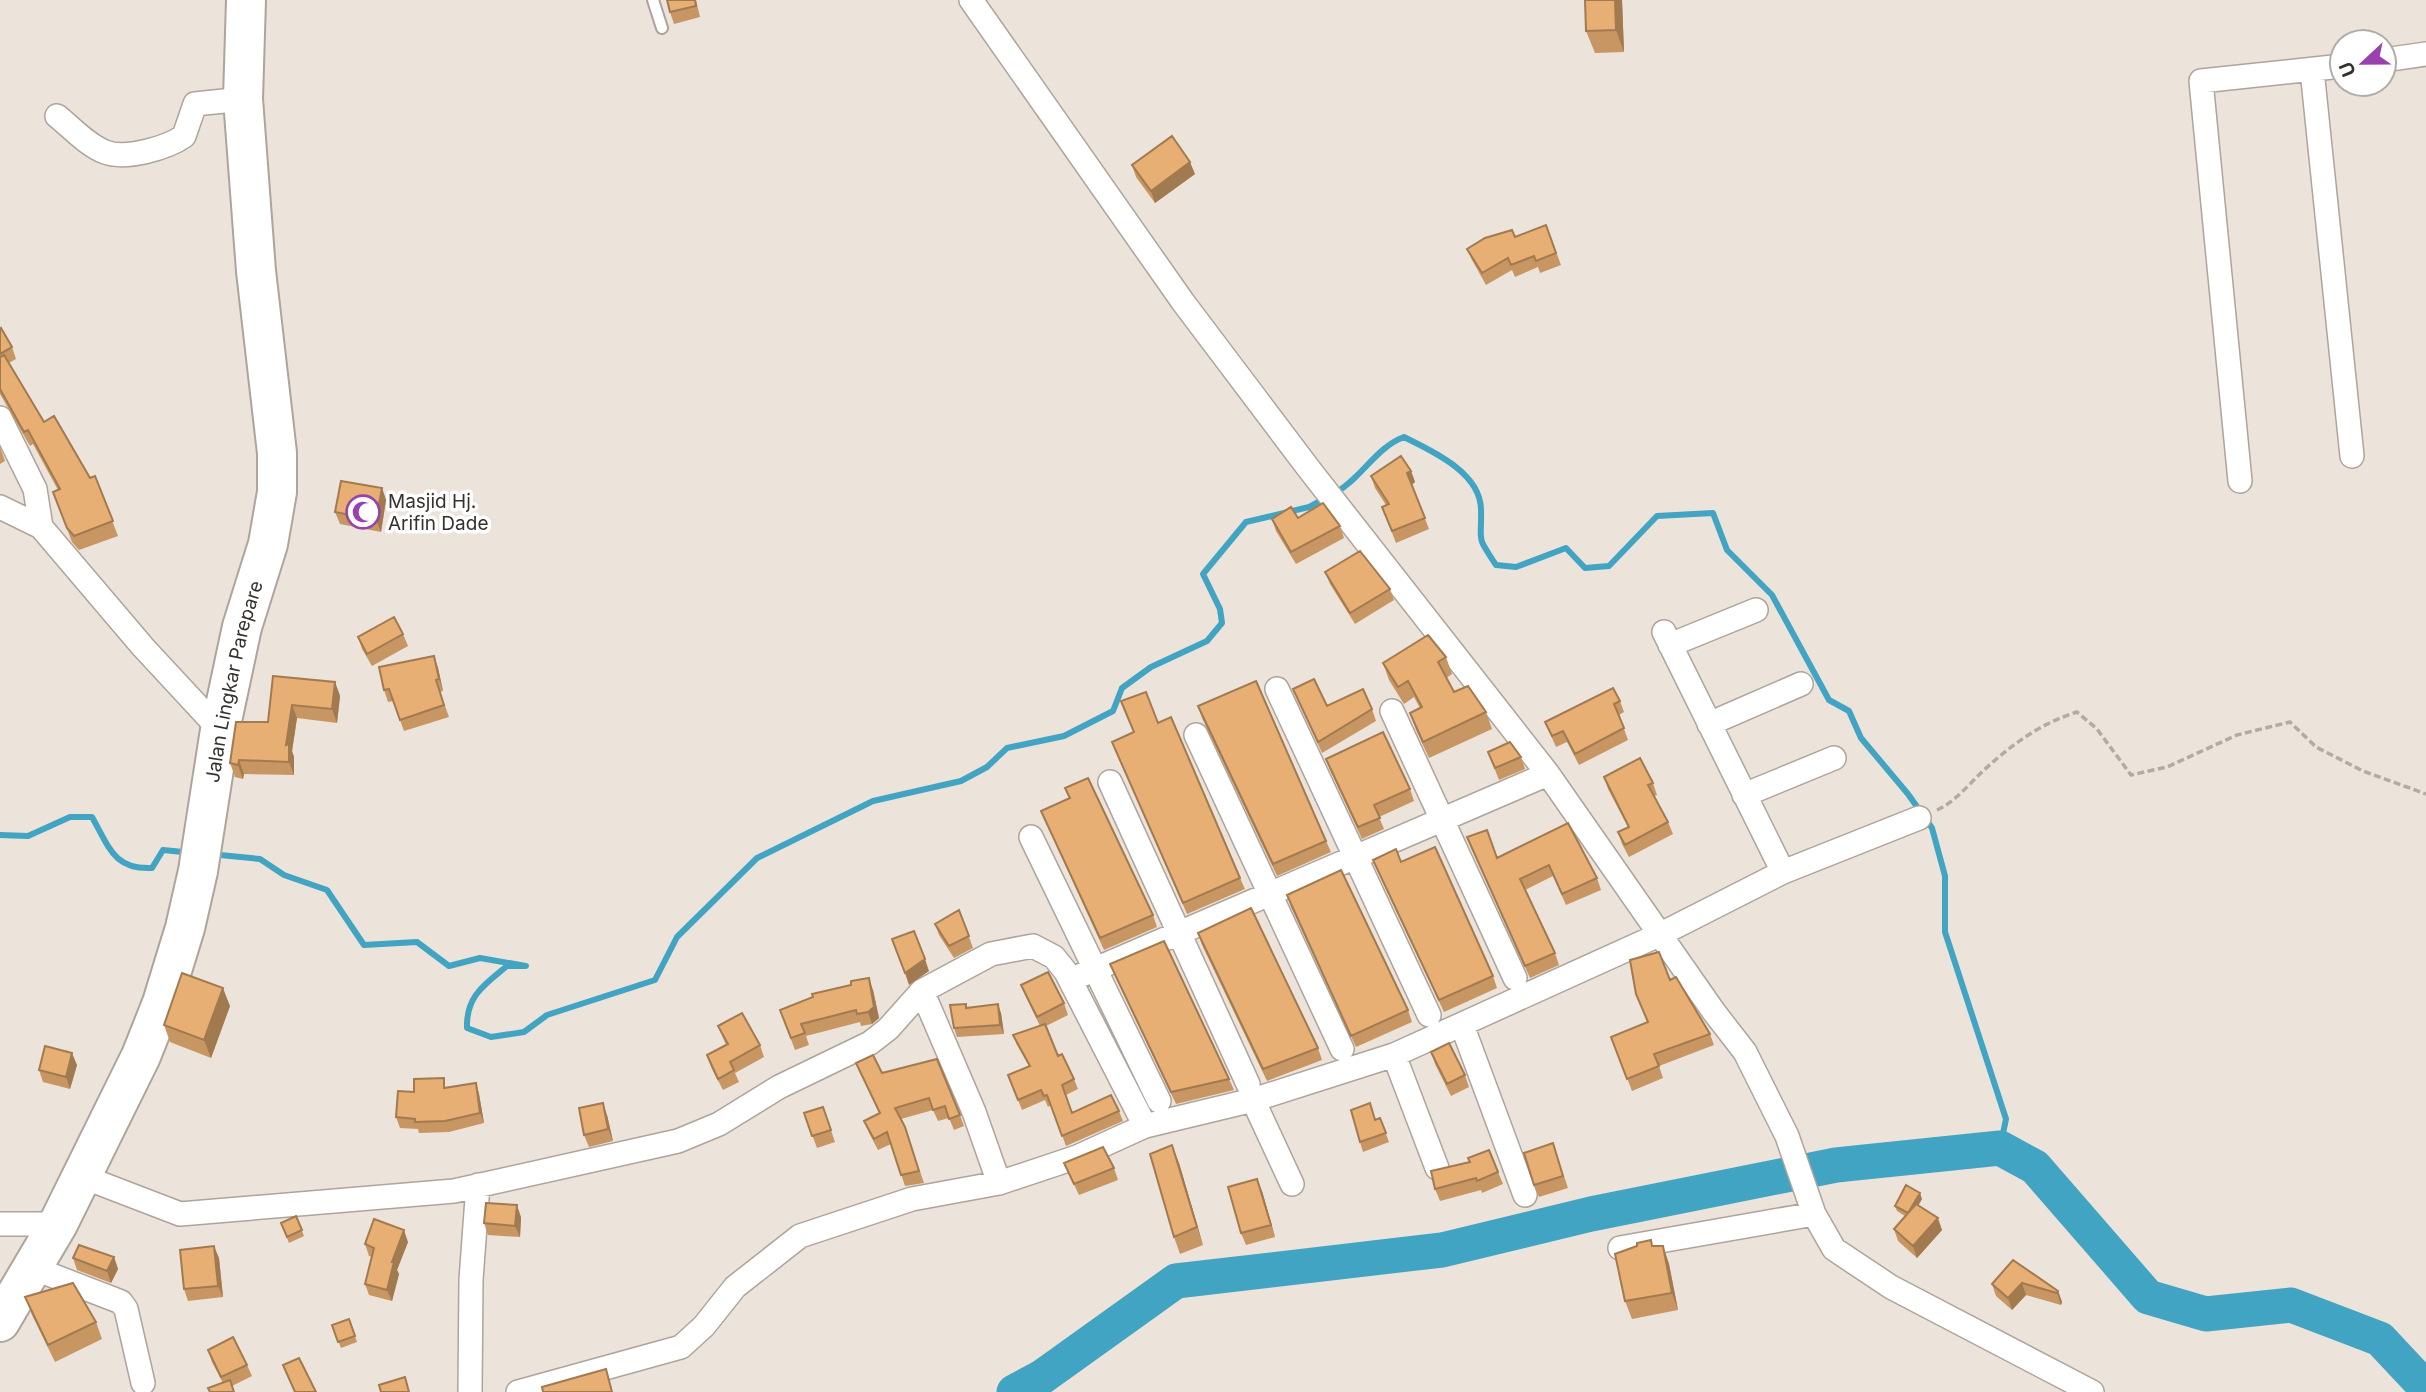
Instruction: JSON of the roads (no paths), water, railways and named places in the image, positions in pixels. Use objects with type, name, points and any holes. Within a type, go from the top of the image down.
[{"type":"highway","name":"Jalan Lingkar Parepare","points":[[0,1322],[58,1224],[141,1056],[177,953],[198,871],[220,730],[242,627],[268,544],[277,492],[273,400],[256,271],[243,99],[246,0]]},
{"type":"street","points":[[971,0],[1183,302],[1309,469],[1548,774],[1714,1012],[1745,1052],[1787,1136],[1815,1214],[1834,1249],[1891,1287],[2092,1392]]},
{"type":"street","points":[[2398,58],[2426,54],[2426,65]]},
{"type":"street","points":[[2240,481],[2200,81],[2328,68]]},
{"type":"street","points":[[2312,70],[2352,456]]},
{"type":"street","points":[[57,116],[98,148],[117,154],[178,140],[189,130],[195,104],[243,99]]},
{"type":"street","points":[[0,418],[35,489],[41,527]]},
{"type":"street","points":[[0,507],[41,527],[220,730]]},
{"type":"street","points":[[1756,610],[1667,639],[1783,872]]},
{"type":"street","points":[[1709,724],[1801,684]]},
{"type":"street","points":[[1277,689],[1429,1015]]},
{"type":"street","points":[[1392,710],[1515,978]]},
{"type":"street","points":[[1196,735],[1342,1049]]},
{"type":"street","points":[[1744,795],[1835,758]]},
{"type":"street","points":[[1070,980],[1548,774]]},
{"type":"street","points":[[1110,782],[1292,1184]]},
{"type":"street","points":[[518,1392],[681,1347],[704,1326],[735,1287],[800,1236],[912,1199],[999,1183],[1077,1157],[1145,1126],[1251,1092],[1394,1055],[1661,934],[1783,872],[1919,818]]},
{"type":"street","points":[[1031,837],[1159,1101]]},
{"type":"street","points":[[81,1176],[180,1214],[321,1204],[478,1185],[678,1141],[719,1124],[779,1087],[870,1043],[888,1029],[922,991],[990,954],[1020,946],[1033,946],[1054,957],[1070,980],[1145,1126]]},
{"type":"street","points":[[922,991],[974,1112],[999,1183]]},
{"type":"street","points":[[1462,1025],[1525,1195]]},
{"type":"street","points":[[1394,1055],[1437,1168]]},
{"type":"street","points":[[470,1392],[471,1280],[478,1185]]},
{"type":"street","points":[[1620,1248],[1815,1214]]},
{"type":"street","points":[[0,1224],[58,1224]]},
{"type":"street","points":[[33,1268],[121,1302],[126,1309],[144,1383]]},
{"type":"lane","points":[[653,0],[662,28]]},
{"type":"waterway","points":[[1335,493],[1345,487],[1385,448],[1404,437],[1453,464],[1464,474],[1479,496],[1481,538],[1485,548],[1496,565],[1516,567],[1566,548],[1585,568],[1609,566],[1657,516],[1713,513],[1727,550],[1772,595],[1829,700],[1849,711],[1861,738],[1908,794],[1932,828],[1945,876],[1945,932],[2006,1119],[2000,1148]]},
{"type":"waterway","points":[[220,855],[260,859],[284,875],[327,890],[364,945],[417,942],[449,966],[480,958],[526,966],[507,966],[478,992],[467,1017],[467,1028],[491,1037],[524,1032],[547,1015],[655,980],[677,937],[757,858],[873,801],[961,781],[987,767],[1007,748],[1064,736],[1113,711],[1122,688],[1151,667],[1207,641],[1222,623],[1220,609],[1203,574],[1246,522],[1309,507],[1325,498]]},
{"type":"waterway","points":[[0,835],[28,836],[70,817],[92,817],[114,855],[129,865],[152,868],[163,850],[183,852]]},
{"type":"waterway","points":[[1014,1392],[1042,1377],[1176,1281],[1442,1250],[1591,1214],[1836,1165],[2000,1148],[2035,1167],[2148,1297],[2206,1314],[2291,1305],[2380,1339],[2426,1388]]},
{"type":"place","name":"Masjid Hj. Arifin Dade","points":[[363,512]]}]
